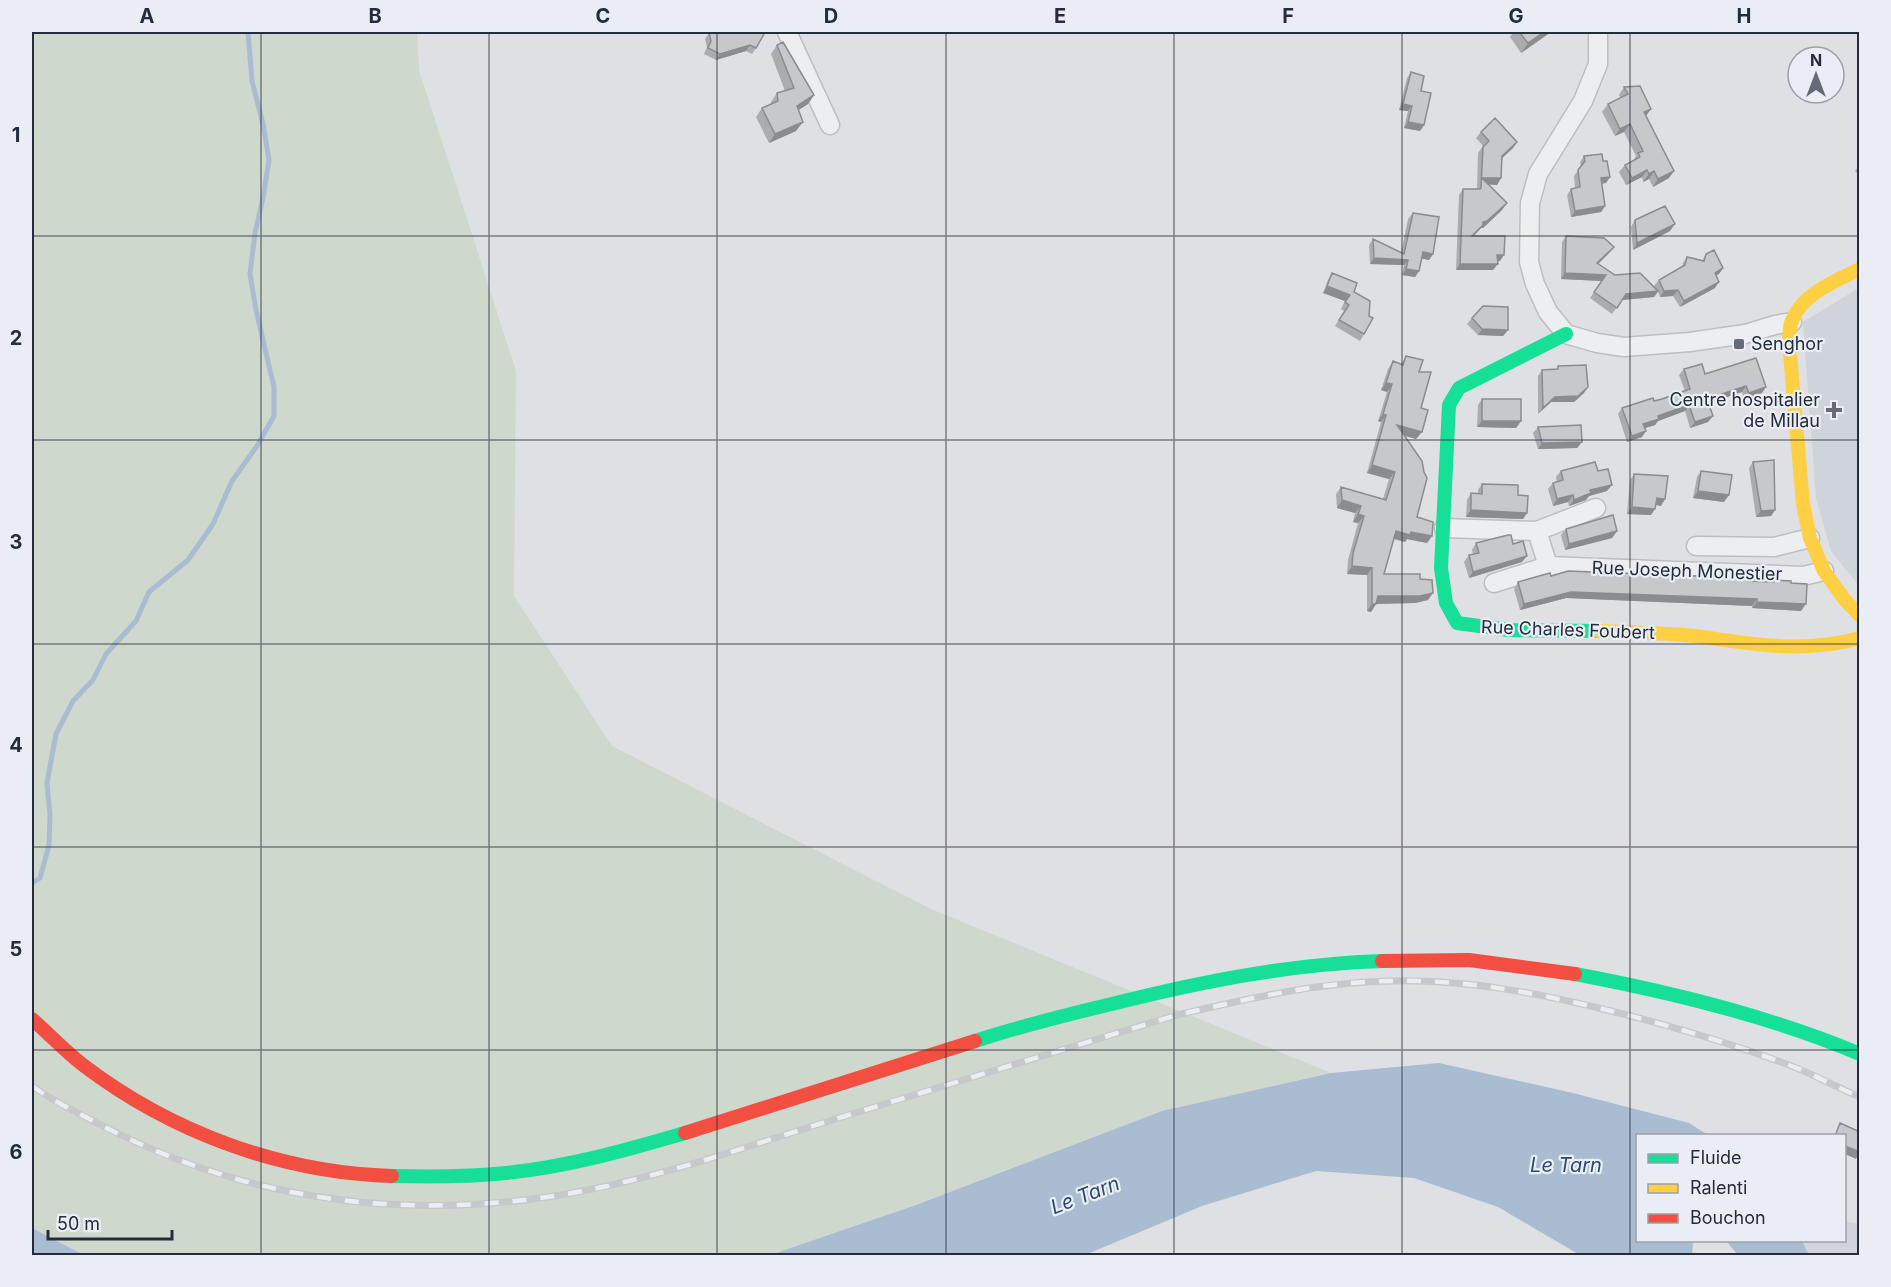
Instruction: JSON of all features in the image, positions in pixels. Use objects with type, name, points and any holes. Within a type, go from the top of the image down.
[{"type":"main road","points":[[1860,269],[1815,292],[1801,307],[1792,322],[1789,342],[1803,504],[1810,538],[1824,571],[1860,616]]},
{"type":"main road","name":"Rue Charles Foubert","points":[[1566,334],[1459,388],[1449,405],[1441,568],[1446,603],[1457,623],[1475,628],[1671,634],[1810,647],[1860,638]]},
{"type":"main road","points":[[32,1019],[49,1037],[127,1096],[169,1121],[221,1144],[268,1159],[329,1171],[388,1176],[445,1177],[510,1172],[576,1160],[666,1139],[1010,1029],[1225,978],[1316,964],[1464,959],[1522,966],[1600,979],[1752,1016],[1835,1043],[1860,1054]]},
{"type":"street","points":[[787,32],[830,125]]},
{"type":"street","points":[[1598,32],[1598,64],[1583,101],[1538,174],[1530,203],[1529,262],[1535,284],[1548,312],[1566,334],[1597,343],[1624,347],[1734,336],[1792,322]]},
{"type":"street","points":[[1444,528],[1537,531],[1596,508]]},
{"type":"street","points":[[1537,531],[1548,566]]},
{"type":"street","points":[[1696,546],[1774,547],[1810,538]]},
{"type":"street","name":"Rue Joseph Monestier","points":[[1494,583],[1548,566],[1803,576],[1824,571]]},
{"type":"shaded area","points":[[32,32],[417,32],[419,70],[516,371],[514,596],[612,746],[931,909],[1331,1073],[1162,1111],[916,1205],[770,1255],[90,1256],[32,1228]]},
{"type":"shaded area","name":"Centre hospitalier de Millau","points":[[1859,288],[1859,586],[1831,551],[1816,498],[1803,322]]},
{"type":"shaded area","points":[[1846,1221],[1859,1224],[1859,1255],[1809,1255],[1802,1242],[1846,1242]]},
{"type":"water","name":"Le Tarn","points":[[1439,1063],[1573,1093],[1689,1123],[1706,1134],[1636,1134],[1636,1242],[1693,1242],[1692,1255],[1580,1255],[1498,1207],[1414,1178],[1316,1171],[1202,1206],[1085,1255],[770,1255],[916,1205],[1162,1111],[1331,1073]]},
{"type":"water","points":[[32,1228],[78,1252],[90,1255],[32,1255]]},
{"type":"water","points":[[1727,1242],[1802,1242],[1809,1255],[1738,1255]]},
{"type":"building","points":[[760,32],[764,34],[756,48],[750,45],[720,54],[708,48],[711,41],[709,33]]},
{"type":"building","points":[[1519,32],[1544,32],[1528,43]]},
{"type":"building","points":[[783,42],[814,95],[797,106],[803,122],[775,134],[762,108],[778,101],[777,93],[794,88],[777,45]]},
{"type":"building","points":[[1411,72],[1424,76],[1421,91],[1431,93],[1424,125],[1408,122],[1412,106],[1403,104]]},
{"type":"building","points":[[1640,86],[1651,109],[1644,112],[1674,171],[1658,179],[1654,171],[1649,174],[1647,170],[1632,178],[1625,165],[1640,157],[1638,153],[1643,151],[1630,124],[1620,129],[1608,104],[1628,94],[1624,87]]},
{"type":"building","points":[[1495,118],[1517,142],[1502,156],[1501,178],[1482,178],[1507,203],[1483,222],[1483,225],[1472,236],[1505,236],[1504,255],[1497,255],[1498,264],[1460,264],[1463,189],[1481,188],[1483,147],[1489,141],[1481,132]]},
{"type":"building","points":[[1602,154],[1603,161],[1607,161],[1610,177],[1601,178],[1605,206],[1575,211],[1571,189],[1580,187],[1578,170],[1585,161],[1584,156]]},
{"type":"building","points":[[1665,206],[1675,224],[1637,243],[1635,220]]},
{"type":"building","points":[[1413,213],[1439,217],[1433,254],[1423,252],[1419,271],[1406,269],[1408,260],[1374,258],[1373,239],[1404,254]]},
{"type":"building","points":[[1566,236],[1604,238],[1614,247],[1597,263],[1615,275],[1640,273],[1658,291],[1626,294],[1617,308],[1594,292],[1606,275],[1565,273]]},
{"type":"building","points":[[1714,250],[1723,268],[1715,273],[1719,282],[1684,301],[1678,290],[1664,291],[1659,280],[1685,265],[1687,257],[1704,261],[1706,254]]},
{"type":"building","points":[[1332,273],[1357,283],[1354,292],[1370,301],[1369,316],[1373,318],[1364,334],[1339,320],[1349,305],[1345,302],[1350,295],[1327,286]]},
{"type":"building","points":[[1483,306],[1508,307],[1508,330],[1482,329],[1472,318]]},
{"type":"building","points":[[1406,356],[1423,360],[1419,372],[1431,372],[1421,408],[1428,410],[1422,432],[1397,425],[1422,461],[1427,478],[1417,517],[1433,522],[1432,536],[1411,532],[1410,535],[1396,531],[1384,574],[1420,574],[1420,579],[1432,580],[1433,593],[1420,596],[1378,596],[1376,604],[1372,604],[1372,568],[1352,566],[1353,553],[1364,516],[1358,514],[1361,506],[1342,500],[1341,487],[1386,500],[1395,472],[1372,465],[1392,384],[1386,383],[1393,361],[1403,365]]},
{"type":"building","points":[[1756,358],[1766,387],[1749,393],[1746,386],[1707,399],[1713,416],[1695,422],[1689,405],[1658,416],[1659,419],[1643,424],[1646,431],[1632,436],[1622,408],[1653,398],[1654,401],[1662,399],[1690,389],[1684,369],[1702,364],[1705,374]]},
{"type":"building","points":[[1586,365],[1588,387],[1578,396],[1555,397],[1543,408],[1542,370],[1558,369],[1558,366]]},
{"type":"building","points":[[1482,399],[1521,399],[1521,421],[1482,421]]},
{"type":"building","points":[[1581,425],[1582,442],[1542,443],[1538,427]]},
{"type":"building","points":[[1774,460],[1775,510],[1761,511],[1753,462]]},
{"type":"building","points":[[1595,462],[1598,471],[1608,469],[1612,485],[1590,490],[1591,493],[1574,500],[1573,495],[1557,499],[1553,483],[1563,480],[1561,471]]},
{"type":"building","points":[[1701,471],[1732,475],[1729,495],[1698,491]]},
{"type":"building","points":[[1634,474],[1668,476],[1665,499],[1657,498],[1655,509],[1632,507]]},
{"type":"building","points":[[1482,484],[1518,485],[1518,495],[1528,496],[1527,513],[1471,510],[1471,493],[1482,494]]},
{"type":"building","points":[[1613,515],[1617,531],[1569,544],[1566,529]]},
{"type":"building","points":[[1511,535],[1513,544],[1523,541],[1527,556],[1473,572],[1469,555],[1479,553],[1476,543]]},
{"type":"building","points":[[1568,571],[1748,578],[1748,581],[1791,581],[1791,583],[1807,584],[1806,604],[1757,602],[1757,599],[1571,592],[1524,604],[1518,582],[1550,573],[1551,576]]},
{"type":"building","points":[[1840,1123],[1860,1132],[1860,1152],[1846,1146],[1846,1134],[1836,1134]]},
{"type":"waterway","points":[[32,883],[40,878],[49,845],[50,815],[47,783],[56,734],[73,701],[93,680],[106,654],[136,621],[149,592],[188,560],[213,524],[232,481],[257,446],[274,416],[274,387],[250,274],[255,233],[269,160],[252,81],[248,32]]},
{"type":"railway","points":[[32,1086],[99,1124],[153,1150],[208,1170],[264,1186],[320,1197],[378,1204],[436,1205],[495,1203],[554,1196],[624,1182],[694,1163],[1177,1015],[1283,992],[1337,984],[1391,981],[1446,982],[1500,988],[1581,1004],[1676,1028],[1744,1049],[1798,1069],[1860,1097]]},
{"type":"traffic: fast","points":[[1566,334],[1459,388],[1449,405],[1441,568],[1446,603],[1457,623],[1509,630],[1598,631]]},
{"type":"traffic: fast","points":[[975,1041],[1081,1011],[1215,981],[1314,966],[1382,961]]},
{"type":"traffic: fast","points":[[1575,974],[1647,989],[1756,1017],[1860,1054]]},
{"type":"traffic: fast","points":[[392,1176],[464,1176],[552,1167],[685,1133]]},
{"type":"traffic: slow","points":[[1860,269],[1820,290],[1802,304],[1791,323],[1789,342],[1803,504],[1810,538],[1824,571],[1860,616]]},
{"type":"traffic: slow","points":[[1598,631],[1683,635],[1798,647],[1839,643],[1860,638]]},
{"type":"traffic: jam","points":[[1382,961],[1469,960],[1575,974]]},
{"type":"traffic: jam","points":[[32,1019],[76,1060],[117,1089],[190,1129],[269,1157],[309,1167],[392,1176]]},
{"type":"traffic: jam","points":[[685,1133],[975,1041]]},
{"type":"place","name":"Senghor","points":[[1739,344]]},
{"type":"place","name":"Centre hospitalier de Millau","points":[[1834,410]]}]
